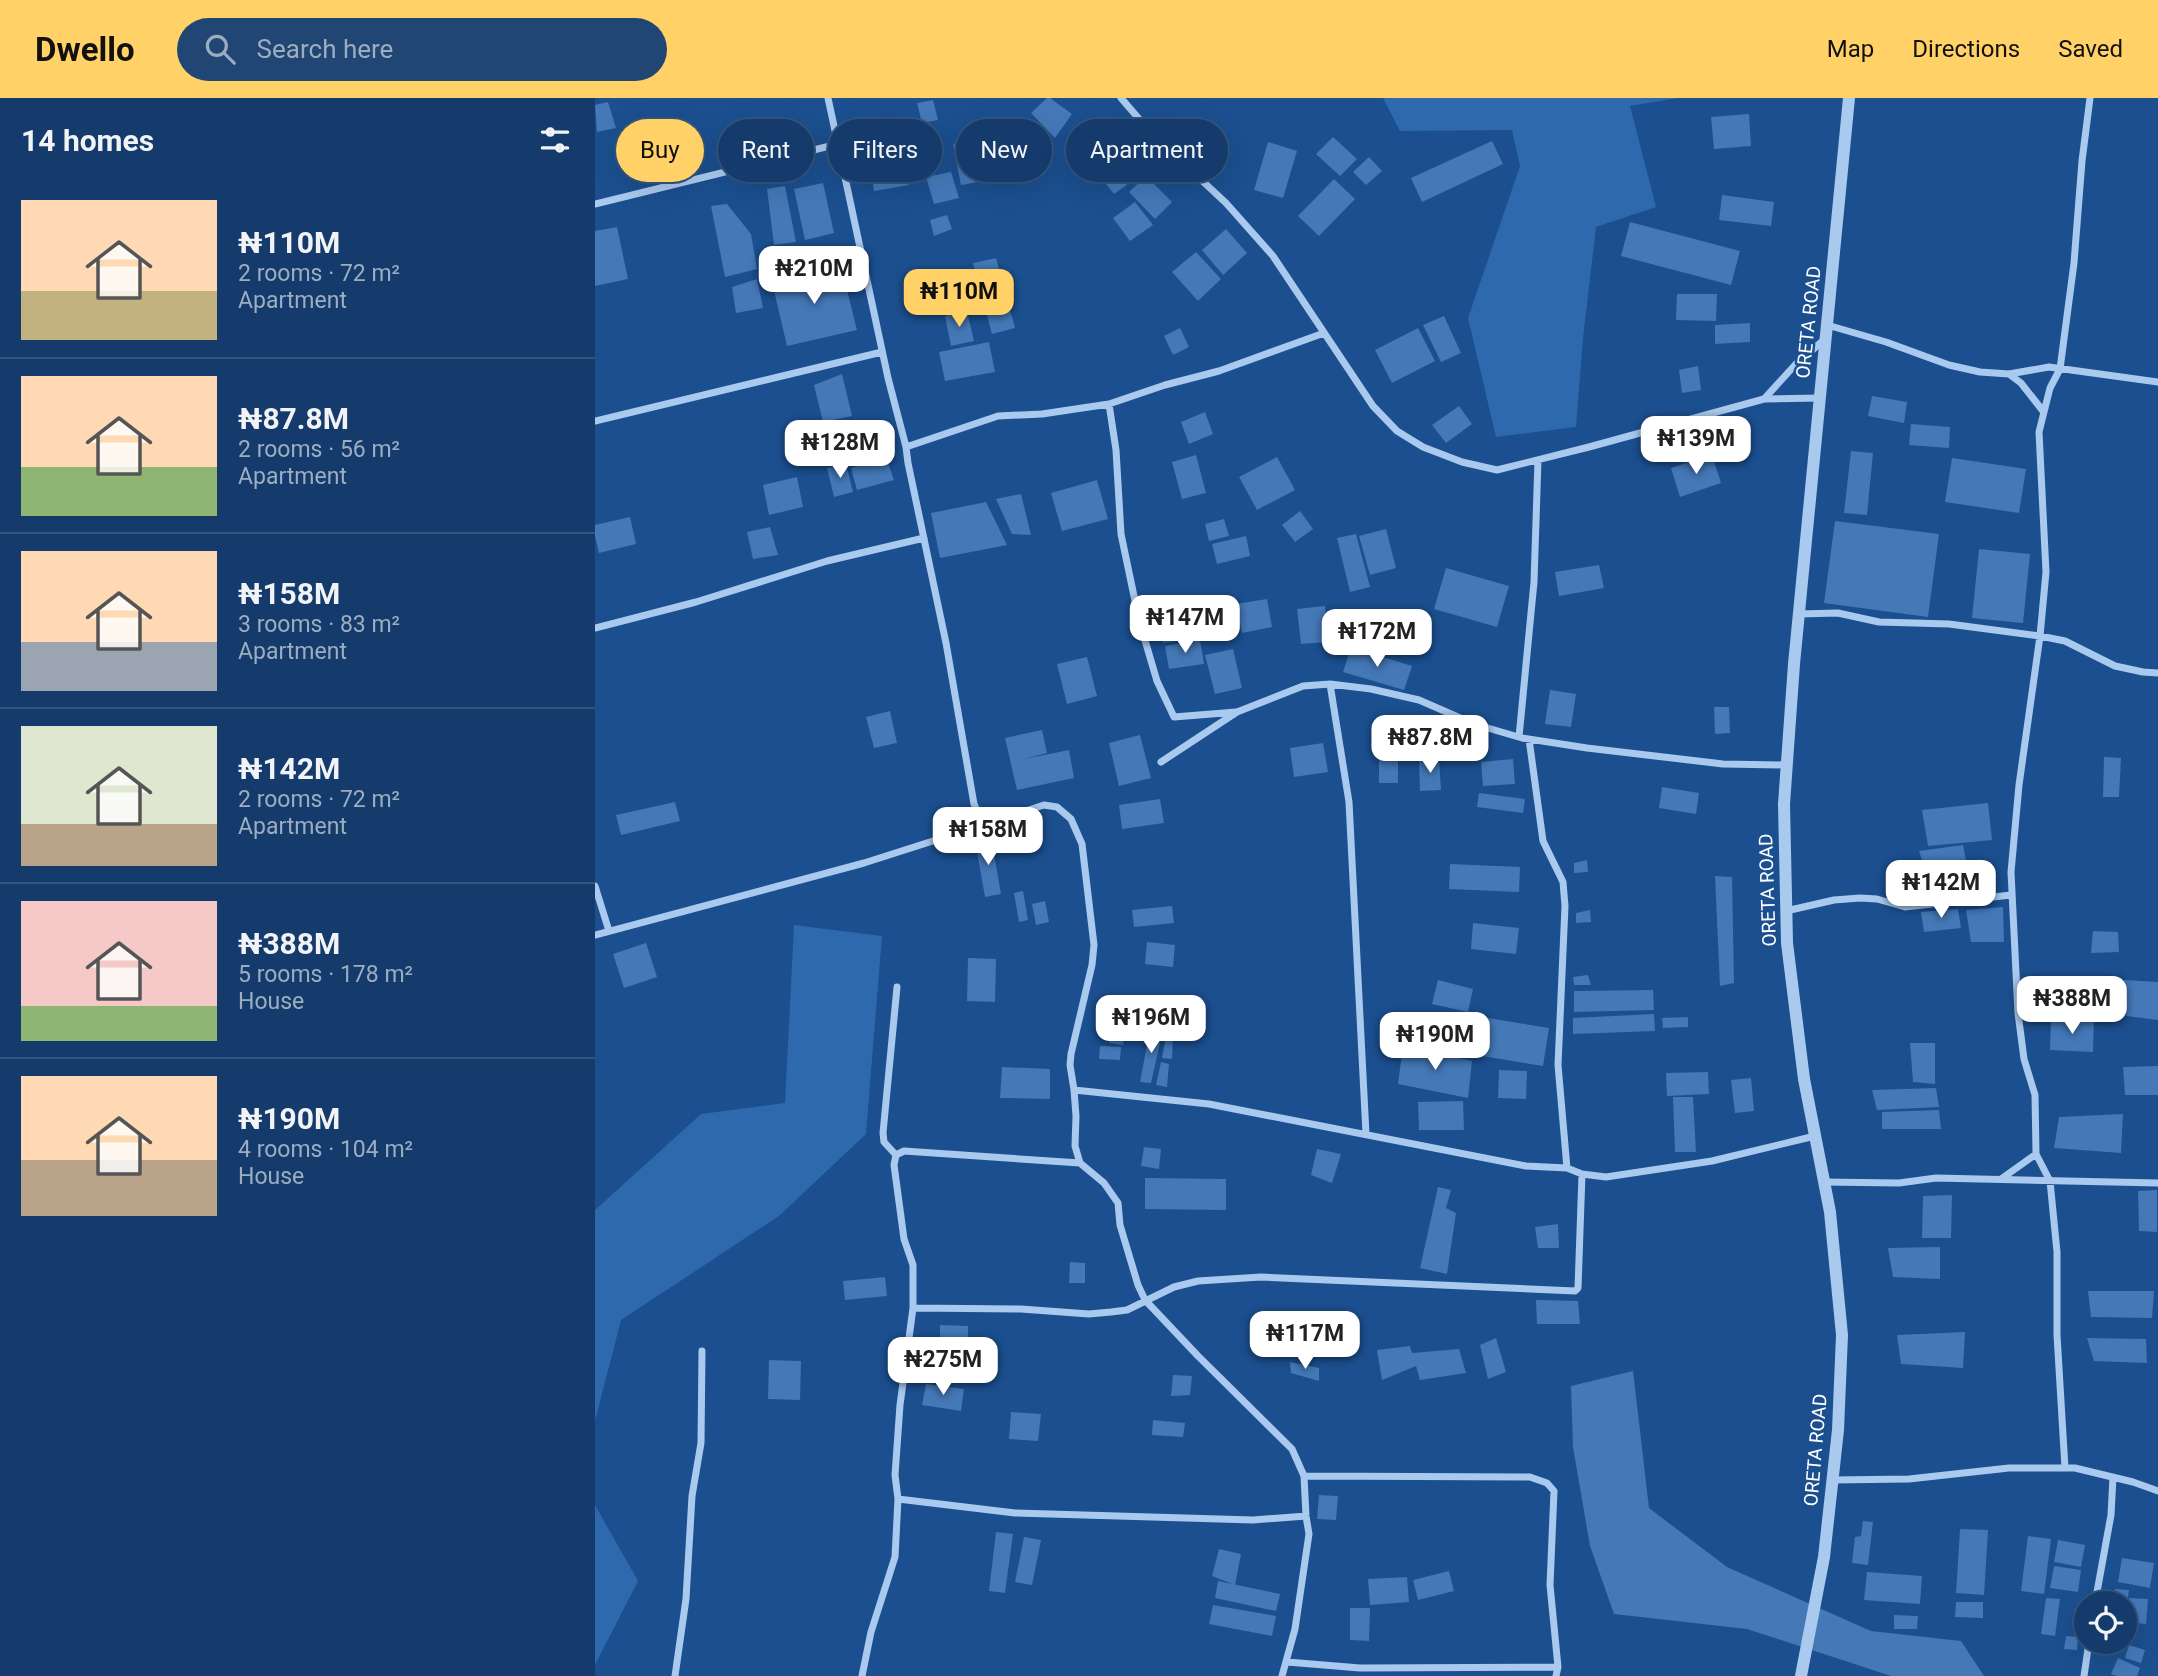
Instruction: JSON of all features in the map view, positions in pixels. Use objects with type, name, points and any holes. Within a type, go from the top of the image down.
[{"type":"street","points":[[828,98],[832,119]]},
{"type":"street","points":[[1121,98],[1152,134],[1226,204],[1273,256],[1373,406],[1397,431],[1423,447],[1462,462],[1497,470],[1764,399],[1820,398]]},
{"type":"street","name":"ORETA ROAD","points":[[1801,1676],[1824,1557],[1838,1430],[1842,1335],[1830,1212],[1802,1065],[1787,943],[1784,804],[1798,614],[1849,98]]},
{"type":"street","points":[[2065,1468],[2057,1335],[2058,1266],[2050,1181],[2036,1154],[2035,1095],[2022,1047],[2011,895],[2019,785],[2046,572],[2039,432],[2050,388],[2060,369],[2074,263],[2079,187],[2090,98]]},
{"type":"street","points":[[595,204],[828,147]]},
{"type":"street","points":[[846,182],[882,352],[907,447],[908,463],[946,643],[970,788],[983,825]]},
{"type":"street","points":[[1827,324],[1949,365],[1980,372],[2009,374],[2049,367],[2158,382]]},
{"type":"street","points":[[907,447],[997,416],[1071,411],[1109,404],[1165,385],[1219,371],[1324,333]]},
{"type":"street","points":[[1764,399],[1795,365],[1825,339]]},
{"type":"street","points":[[595,421],[882,352]]},
{"type":"street","points":[[2009,374],[2021,383],[2043,411]]},
{"type":"street","points":[[1109,404],[1116,450],[1121,534],[1139,620],[1157,681],[1174,717],[1237,712]]},
{"type":"street","points":[[1519,737],[1534,582],[1538,460]]},
{"type":"street","points":[[595,628],[696,602],[827,561],[924,538]]},
{"type":"street","points":[[1798,614],[1838,613],[1879,622],[1949,624],[2065,640],[2115,666],[2158,673]]},
{"type":"street","points":[[1330,684],[1349,802],[1366,1135]]},
{"type":"street","points":[[1161,762],[1237,712],[1303,686],[1330,684],[1371,689],[1419,700],[1474,724],[1529,739],[1723,764],[1787,765]]},
{"type":"street","points":[[1529,739],[1542,841],[1563,882],[1565,906],[1558,1065],[1567,1168]]},
{"type":"street","points":[[595,935],[864,863],[1044,805],[1057,807],[1071,819],[1082,844],[1094,945],[1070,1065],[1076,1116],[1075,1146],[1080,1163]]},
{"type":"street","points":[[595,886],[609,931]]},
{"type":"street","points":[[1786,911],[1834,900],[1860,898],[1877,899],[1905,907],[2011,895]]},
{"type":"street","points":[[896,1155],[884,1142],[883,1133],[897,987]]},
{"type":"street","points":[[1074,1090],[1209,1104],[1526,1166],[1567,1168],[1582,1174],[1606,1177],[1712,1161],[1815,1136]]},
{"type":"street","points":[[896,1155],[904,1151],[1080,1163],[1104,1182],[1118,1203],[1120,1225],[1138,1285],[1146,1300],[1292,1449],[1304,1476],[1309,1534],[1295,1629],[1282,1676]]},
{"type":"street","points":[[2001,1179],[2036,1154]]},
{"type":"street","points":[[862,1676],[871,1632],[895,1557],[898,1499],[895,1475],[900,1405],[913,1308],[913,1265],[902,1225],[894,1165],[896,1155]]},
{"type":"street","points":[[913,1308],[1021,1309],[1089,1314],[1127,1310],[1174,1287],[1198,1281],[1261,1277],[1575,1291],[1578,1288],[1582,1174]]},
{"type":"street","points":[[1824,1182],[1899,1183],[1936,1178],[2158,1183]]},
{"type":"street","points":[[675,1676],[685,1599],[692,1496],[701,1443],[702,1352]]},
{"type":"street","points":[[1833,1480],[1909,1479],[2009,1468],[2075,1468],[2158,1491]]},
{"type":"street","points":[[1304,1476],[1529,1476],[1547,1483],[1554,1491],[1550,1585],[1558,1667],[1556,1676]]},
{"type":"street","points":[[2097,1591],[2111,1515],[2113,1477]]},
{"type":"street","points":[[898,1499],[1014,1513],[1252,1520],[1306,1516]]},
{"type":"street","points":[[2084,1676],[2087,1654]]},
{"type":"street","points":[[1287,1662],[1360,1668],[1558,1667]]},
{"type":"shaded area","points":[[1383,98],[1678,98],[1630,106],[1656,207],[1596,227],[1576,427],[1496,437],[1468,318],[1520,166],[1512,130],[1400,131]]},
{"type":"shaded area","points":[[794,925],[882,936],[866,1134],[779,1216],[621,1320],[595,1421],[595,1210],[701,1114],[785,1103]]},
{"type":"shaded area","points":[[595,1505],[638,1581],[595,1665]]},
{"type":"building","points":[[1050,98],[1072,114],[1055,138],[1052,135],[1052,119],[1037,119],[1031,113]]},
{"type":"building","points":[[933,100],[938,119],[921,119],[917,103]]},
{"type":"building","points":[[608,102],[616,128],[597,132],[595,105]]},
{"type":"building","points":[[1749,114],[1751,146],[1714,149],[1711,117]]},
{"type":"building","points":[[1333,137],[1357,159],[1340,176],[1316,154]]},
{"type":"building","points":[[1492,141],[1503,164],[1422,202],[1411,178]]},
{"type":"building","points":[[1268,142],[1297,151],[1283,198],[1254,190]]},
{"type":"building","points":[[1369,157],[1382,171],[1366,185],[1353,172]]},
{"type":"building","points":[[951,172],[959,198],[934,204],[927,182],[942,182],[942,174]]},
{"type":"building","points":[[1334,179],[1355,199],[1319,236],[1298,216]]},
{"type":"building","points":[[873,182],[909,182],[909,185],[874,191]]},
{"type":"building","points":[[1104,182],[1125,182],[1127,185],[1114,194]]},
{"type":"building","points":[[1140,182],[1152,182],[1172,202],[1155,219],[1129,192]]},
{"type":"building","points":[[823,183],[834,233],[805,240],[794,189]]},
{"type":"building","points":[[785,186],[796,242],[774,245],[767,189]]},
{"type":"building","points":[[1722,195],[1774,202],[1771,226],[1719,220]]},
{"type":"building","points":[[1135,202],[1153,225],[1130,241],[1113,218]]},
{"type":"building","points":[[727,204],[751,234],[757,269],[725,277],[711,206]]},
{"type":"building","points":[[947,215],[952,229],[934,236],[930,220]]},
{"type":"building","points":[[1630,222],[1740,251],[1731,285],[1621,256]]},
{"type":"building","points":[[617,227],[628,279],[595,286],[595,231]]},
{"type":"building","points":[[1226,229],[1247,253],[1223,275],[1202,250]]},
{"type":"building","points":[[1196,252],[1221,279],[1198,301],[1172,272]]},
{"type":"building","points":[[996,258],[1015,328],[992,334],[973,263]]},
{"type":"building","points":[[841,266],[857,330],[787,346],[772,282]]},
{"type":"building","points":[[757,279],[763,308],[736,313],[732,287]]},
{"type":"building","points":[[1677,294],[1717,294],[1716,321],[1676,320]]},
{"type":"building","points":[[967,311],[974,341],[951,346],[945,316]]},
{"type":"building","points":[[1444,316],[1461,353],[1441,362],[1423,325]]},
{"type":"building","points":[[1750,323],[1750,342],[1715,344],[1715,325]]},
{"type":"building","points":[[1180,328],[1189,347],[1173,355],[1164,336]]},
{"type":"building","points":[[1418,328],[1435,361],[1392,383],[1375,350]]},
{"type":"building","points":[[989,342],[995,372],[945,381],[939,352]]},
{"type":"building","points":[[1698,366],[1701,390],[1682,393],[1679,370]]},
{"type":"building","points":[[842,374],[852,416],[823,422],[814,385]]},
{"type":"building","points":[[1872,396],[1907,402],[1904,423],[1868,416]]},
{"type":"building","points":[[1459,406],[1472,424],[1446,443],[1432,425]]},
{"type":"building","points":[[1205,412],[1213,434],[1189,444],[1181,422]]},
{"type":"building","points":[[1911,424],[1950,427],[1949,448],[1909,445]]},
{"type":"building","points":[[1851,451],[1873,453],[1867,515],[1844,513]]},
{"type":"building","points":[[1196,455],[1206,493],[1182,499],[1172,462]]},
{"type":"building","points":[[1712,455],[1721,483],[1680,497],[1671,468]]},
{"type":"building","points":[[886,457],[894,480],[857,490],[851,468]]},
{"type":"building","points":[[1277,457],[1295,490],[1257,510],[1239,477]]},
{"type":"building","points":[[1952,458],[2026,469],[2019,513],[1945,502]]},
{"type":"building","points":[[846,464],[853,492],[834,497],[827,468]]},
{"type":"building","points":[[797,477],[803,507],[769,515],[763,485]]},
{"type":"building","points":[[1097,480],[1108,519],[1062,531],[1051,493]]},
{"type":"building","points":[[1021,494],[1031,535],[1012,534],[996,499]]},
{"type":"building","points":[[986,502],[1007,545],[940,558],[931,513]]},
{"type":"building","points":[[1300,511],[1313,529],[1295,542],[1282,525]]},
{"type":"building","points":[[630,517],[636,544],[599,553],[595,525]]},
{"type":"building","points":[[1224,519],[1229,536],[1209,541],[1205,524]]},
{"type":"building","points":[[1835,521],[1939,534],[1928,617],[1824,603]]},
{"type":"building","points":[[770,527],[778,555],[753,559],[747,532]]},
{"type":"building","points":[[1386,529],[1396,568],[1370,575],[1359,536]]},
{"type":"building","points":[[1356,534],[1370,587],[1350,592],[1337,538]]},
{"type":"building","points":[[1246,536],[1250,556],[1217,564],[1212,544]]},
{"type":"building","points":[[1979,549],[2030,554],[2023,623],[1972,618]]},
{"type":"building","points":[[1599,565],[1604,588],[1559,596],[1555,572]]},
{"type":"building","points":[[1446,568],[1509,586],[1497,627],[1434,609]]},
{"type":"building","points":[[1215,596],[1216,615],[1172,617],[1171,598]]},
{"type":"building","points":[[1267,599],[1272,627],[1242,633],[1236,604]]},
{"type":"building","points":[[1325,606],[1328,642],[1301,644],[1297,609]]},
{"type":"building","points":[[1198,619],[1200,637],[1163,643],[1160,625]]},
{"type":"building","points":[[1376,622],[1402,634],[1392,654],[1367,642]]},
{"type":"building","points":[[1200,640],[1204,664],[1169,669],[1165,646]]},
{"type":"building","points":[[1351,647],[1412,666],[1404,690],[1343,672]]},
{"type":"building","points":[[1233,649],[1242,688],[1215,694],[1205,655]]},
{"type":"building","points":[[1087,657],[1097,696],[1067,704],[1057,664]]},
{"type":"building","points":[[1550,690],[1576,694],[1571,727],[1545,724]]},
{"type":"building","points":[[1714,707],[1729,707],[1730,733],[1715,734]]},
{"type":"building","points":[[890,711],[897,743],[874,748],[866,717]]},
{"type":"building","points":[[1042,730],[1047,753],[1024,759],[1069,750],[1074,778],[1017,790],[1005,738]]},
{"type":"building","points":[[1140,735],[1151,778],[1119,786],[1109,743]]},
{"type":"building","points":[[1323,743],[1328,772],[1294,777],[1290,748]]},
{"type":"building","points":[[1379,754],[1398,754],[1398,783],[1379,783]]},
{"type":"building","points":[[2104,757],[2121,758],[2119,797],[2103,797]]},
{"type":"building","points":[[1439,759],[1441,790],[1420,791],[1419,760]]},
{"type":"building","points":[[1513,759],[1515,784],[1483,786],[1481,762]]},
{"type":"building","points":[[1662,787],[1699,793],[1696,814],[1659,808]]},
{"type":"building","points":[[1479,793],[1525,799],[1523,813],[1477,807]]},
{"type":"building","points":[[1160,799],[1164,823],[1122,829],[1119,805]]},
{"type":"building","points":[[675,802],[680,821],[621,835],[616,815]]},
{"type":"building","points":[[1988,803],[1992,840],[1928,846],[1922,810]]},
{"type":"building","points":[[991,837],[1001,894],[985,897],[975,840]]},
{"type":"building","points":[[1963,845],[1969,875],[1928,878],[1919,851]]},
{"type":"building","points":[[1587,860],[1588,872],[1574,873],[1574,863]]},
{"type":"building","points":[[1450,864],[1520,867],[1519,892],[1449,889]]},
{"type":"building","points":[[1715,876],[1732,877],[1734,983],[1720,986]]},
{"type":"building","points":[[1023,891],[1028,920],[1019,922],[1014,893]]},
{"type":"building","points":[[1045,901],[1049,922],[1036,925],[1032,904]]},
{"type":"building","points":[[1172,906],[1174,923],[1134,927],[1132,910]]},
{"type":"building","points":[[2003,907],[2004,942],[1971,942],[1966,910]]},
{"type":"building","points":[[1958,909],[1961,928],[1924,932],[1921,912]]},
{"type":"building","points":[[1590,910],[1591,922],[1576,923],[1576,913]]},
{"type":"building","points":[[1473,923],[1519,928],[1516,954],[1471,949]]},
{"type":"building","points":[[2093,931],[2118,932],[2119,952],[2091,953]]},
{"type":"building","points":[[1147,942],[1175,945],[1173,967],[1145,964]]},
{"type":"building","points":[[646,943],[657,977],[624,988],[613,954]]},
{"type":"building","points":[[968,958],[996,959],[995,1002],[967,1001]]},
{"type":"building","points":[[1588,975],[1591,985],[1574,985],[1573,977]]},
{"type":"building","points":[[1438,980],[1473,989],[1468,1012],[1432,1004]]},
{"type":"building","points":[[2124,980],[2158,982],[2158,1020],[2126,1016]]},
{"type":"building","points":[[1653,990],[1654,1010],[1574,1012],[1574,991]]},
{"type":"building","points":[[1170,1012],[1169,1027],[1161,1027],[1162,1013]]},
{"type":"building","points":[[1654,1014],[1655,1031],[1573,1034],[1573,1018]]},
{"type":"building","points":[[1476,1016],[1549,1028],[1543,1066],[1470,1054]]},
{"type":"building","points":[[1688,1017],[1688,1027],[1663,1028],[1662,1018]]},
{"type":"building","points":[[2094,1019],[2093,1052],[2050,1050],[2051,1021]]},
{"type":"building","points":[[1111,1024],[1126,1026],[1123,1045],[1109,1043]]},
{"type":"building","points":[[1150,1029],[1163,1030],[1151,1083],[1140,1082]]},
{"type":"building","points":[[1166,1036],[1173,1036],[1172,1059],[1162,1058]]},
{"type":"building","points":[[1910,1043],[1935,1043],[1935,1084],[1913,1082]]},
{"type":"building","points":[[1100,1046],[1121,1047],[1120,1060],[1099,1059]]},
{"type":"building","points":[[1403,1046],[1472,1061],[1468,1098],[1398,1084]]},
{"type":"building","points":[[1161,1062],[1169,1064],[1167,1087],[1156,1085]]},
{"type":"building","points":[[2158,1066],[2158,1095],[2125,1095],[2123,1067]]},
{"type":"building","points":[[1002,1067],[1050,1069],[1050,1099],[1000,1098]]},
{"type":"building","points":[[1499,1070],[1527,1071],[1526,1099],[1498,1098]]},
{"type":"building","points":[[1708,1072],[1709,1094],[1667,1096],[1666,1073]]},
{"type":"building","points":[[1751,1078],[1754,1111],[1735,1113],[1731,1080]]},
{"type":"building","points":[[1936,1088],[1939,1107],[1877,1110],[1872,1090]]},
{"type":"building","points":[[1673,1097],[1693,1097],[1696,1152],[1675,1152]]},
{"type":"building","points":[[1463,1101],[1464,1130],[1419,1130],[1418,1102]]},
{"type":"building","points":[[1939,1110],[1941,1129],[1882,1129],[1882,1112]]},
{"type":"building","points":[[2123,1114],[2121,1153],[2054,1148],[2059,1117]]},
{"type":"building","points":[[1144,1147],[1161,1149],[1159,1169],[1141,1166]]},
{"type":"building","points":[[1317,1149],[1341,1154],[1332,1183],[1311,1175]]},
{"type":"building","points":[[1145,1178],[1226,1179],[1226,1210],[1145,1209]]},
{"type":"building","points":[[1438,1187],[1451,1190],[1446,1208],[1456,1213],[1447,1274],[1420,1268]]},
{"type":"building","points":[[2157,1190],[2157,1232],[2139,1231],[2138,1191]]},
{"type":"building","points":[[1952,1195],[1951,1238],[1922,1238],[1923,1196]]},
{"type":"building","points":[[1558,1224],[1559,1248],[1538,1248],[1535,1227]]},
{"type":"building","points":[[1940,1247],[1940,1279],[1893,1277],[1888,1248]]},
{"type":"building","points":[[1070,1262],[1085,1263],[1085,1283],[1069,1283]]},
{"type":"building","points":[[885,1277],[887,1296],[845,1300],[843,1281]]},
{"type":"building","points":[[2088,1291],[2154,1291],[2152,1318],[2091,1317]]},
{"type":"building","points":[[1536,1300],[1578,1301],[1580,1324],[1537,1324]]},
{"type":"building","points":[[940,1325],[968,1326],[968,1347],[940,1347]]},
{"type":"building","points":[[1965,1332],[1963,1368],[1901,1364],[1897,1335]]},
{"type":"building","points":[[1496,1338],[1506,1372],[1488,1379],[1480,1345]]},
{"type":"building","points":[[2087,1338],[2146,1339],[2147,1363],[2094,1361]]},
{"type":"building","points":[[1410,1346],[1412,1353],[1459,1349],[1466,1373],[1420,1380],[1416,1366],[1382,1380],[1377,1350]]},
{"type":"building","points":[[769,1360],[801,1361],[800,1400],[768,1399]]},
{"type":"building","points":[[1290,1362],[1319,1368],[1319,1381],[1291,1373]]},
{"type":"building","points":[[1633,1371],[1649,1508],[1727,1567],[1871,1631],[1961,1641],[1984,1676],[1891,1676],[1747,1629],[1614,1614],[1590,1546],[1573,1447],[1571,1386]]},
{"type":"building","points":[[1173,1375],[1192,1376],[1190,1395],[1171,1396]]},
{"type":"building","points":[[926,1384],[964,1389],[961,1411],[922,1405]]},
{"type":"building","points":[[1011,1412],[1041,1414],[1038,1441],[1009,1439]]},
{"type":"building","points":[[1153,1420],[1185,1423],[1183,1437],[1152,1435]]},
{"type":"building","points":[[1319,1495],[1338,1496],[1336,1520],[1317,1519]]},
{"type":"building","points":[[1863,1521],[1873,1522],[1868,1565],[1852,1563],[1855,1537],[1861,1536]]},
{"type":"building","points":[[1960,1529],[1988,1530],[1984,1595],[1956,1593]]},
{"type":"building","points":[[996,1532],[1013,1534],[1005,1593],[989,1591]]},
{"type":"building","points":[[2028,1536],[2051,1539],[2044,1594],[2021,1591]]},
{"type":"building","points":[[1024,1537],[1041,1540],[1032,1585],[1015,1582]]},
{"type":"building","points":[[2058,1540],[2085,1545],[2081,1567],[2054,1562]]},
{"type":"building","points":[[1219,1549],[1241,1554],[1235,1585],[1212,1576]]},
{"type":"building","points":[[2122,1558],[2154,1563],[2150,1588],[2118,1582]]},
{"type":"building","points":[[2054,1566],[2081,1570],[2078,1591],[2050,1588]]},
{"type":"building","points":[[1449,1571],[1454,1591],[1418,1600],[1413,1580]]},
{"type":"building","points":[[1867,1572],[1922,1576],[1920,1604],[1864,1600]]},
{"type":"building","points":[[1407,1577],[1409,1602],[1370,1605],[1368,1579]]},
{"type":"building","points":[[1218,1581],[1280,1594],[1276,1611],[1215,1598]]},
{"type":"building","points":[[2046,1598],[2060,1599],[2055,1636],[2041,1634]]},
{"type":"building","points":[[2137,1598],[2148,1599],[2146,1624],[2137,1623]]},
{"type":"building","points":[[1956,1602],[1983,1602],[1983,1618],[1955,1617]]},
{"type":"building","points":[[1213,1605],[1276,1616],[1272,1636],[1209,1624]]},
{"type":"building","points":[[1350,1608],[1370,1608],[1369,1641],[1350,1640]]},
{"type":"building","points":[[1894,1615],[1918,1616],[1917,1629],[1894,1629]]},
{"type":"building","points":[[2066,1636],[2074,1637],[2074,1650],[2064,1649]]},
{"type":"building","points":[[2137,1648],[2145,1650],[2141,1663],[2125,1658],[2126,1654],[2137,1654]]},
{"type":"building","points":[[2118,1658],[2140,1668],[2137,1676],[2111,1674]]}]
